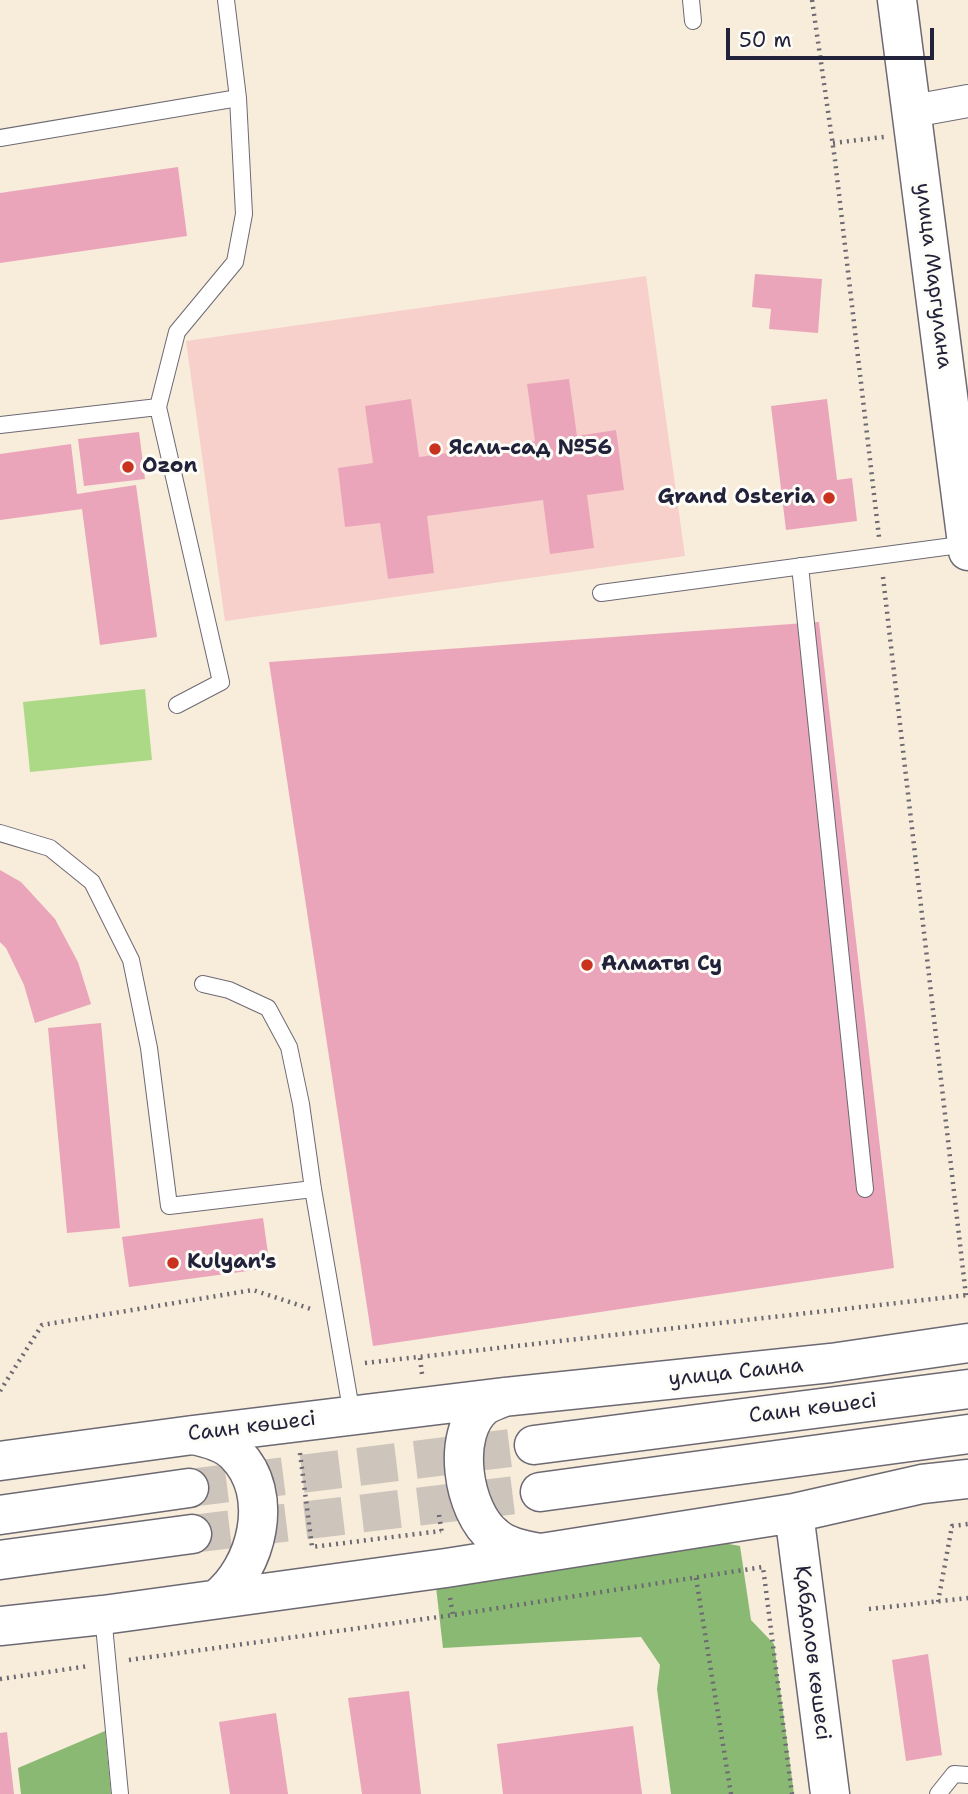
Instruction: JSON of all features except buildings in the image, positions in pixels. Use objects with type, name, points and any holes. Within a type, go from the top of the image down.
[{"type":"main road","name":"улица Маргулана","points":[[897,0],[968,547]]},
{"type":"main road","name":"улица Саина","points":[[504,1398],[831,1363],[968,1343]]},
{"type":"main road","name":"Саин көшесі","points":[[534,1445],[968,1389]]},
{"type":"main road","name":"Саин көшесі","points":[[0,1461],[192,1434],[504,1398]]},
{"type":"main road","points":[[504,1398],[484,1406],[471,1426],[465,1457],[466,1484],[476,1515],[494,1537],[517,1548],[542,1553]]},
{"type":"main road","points":[[192,1434],[222,1443],[237,1455],[250,1476],[257,1508],[255,1540],[250,1556],[233,1584],[217,1599]]},
{"type":"main road","points":[[540,1492],[968,1434]]},
{"type":"main road","points":[[0,1626],[103,1615],[542,1553],[794,1513],[922,1484],[968,1479]]},
{"type":"main road","points":[[0,1515],[189,1488]]},
{"type":"main road","name":"Қабдолов көшесі","points":[[794,1513],[830,1794]]},
{"type":"main road","points":[[0,1560],[192,1534]]},
{"type":"street","points":[[913,111],[968,100]]},
{"type":"lane","points":[[177,705],[221,681],[158,407],[177,332],[234,262],[244,214],[238,98],[226,0]]},
{"type":"lane","points":[[691,0],[693,22]]},
{"type":"lane","points":[[0,138],[238,98]]},
{"type":"lane","points":[[0,425],[158,407]]},
{"type":"lane","points":[[601,593],[968,547]]},
{"type":"lane","points":[[800,566],[865,1189]]},
{"type":"lane","points":[[0,833],[50,848],[92,882],[131,960],[149,1048],[169,1206],[313,1189]]},
{"type":"lane","points":[[203,984],[229,990],[268,1008],[289,1047],[301,1104],[352,1415]]},
{"type":"lane","points":[[103,1615],[120,1794]]},
{"type":"lane","points":[[938,1794],[954,1774],[968,1775]]},
{"type":"path","points":[[343,1365],[967,1296],[835,160],[812,0]]},
{"type":"path","points":[[0,1391],[42,1325],[253,1290],[335,1317]]},
{"type":"path","points":[[300,1449],[312,1548],[441,1531]]},
{"type":"path","points":[[938,1602],[952,1526],[968,1524]]},
{"type":"path","points":[[0,1679],[763,1567],[792,1794]]},
{"type":"path","points":[[696,1578],[731,1794]]},
{"type":"path","points":[[869,1609],[968,1598]]},
{"type":"shaded area","name":"Ясли-сад №56","points":[[646,276],[685,556],[225,621],[186,341]]},
{"type":"green space","points":[[145,689],[152,760],[30,772],[23,702]]},
{"type":"green space","points":[[718,1542],[740,1546],[751,1620],[774,1644],[794,1794],[671,1794],[657,1689],[660,1665],[641,1637],[443,1648],[436,1587]]},
{"type":"green space","points":[[105,1731],[111,1794],[21,1794],[18,1768]]},
{"type":"tunnel","points":[[189,1488],[534,1445]]},
{"type":"tunnel","points":[[192,1534],[540,1492]]},
{"type":"place","name":"Ясли-сад №56","points":[[435,449]]},
{"type":"place","name":"Ozon","points":[[128,467]]},
{"type":"place","name":"Grand Osteria","points":[[829,498]]},
{"type":"place","name":"Алматы Су","points":[[587,965]]},
{"type":"place","name":"Kulyan's","points":[[173,1263]]}]
